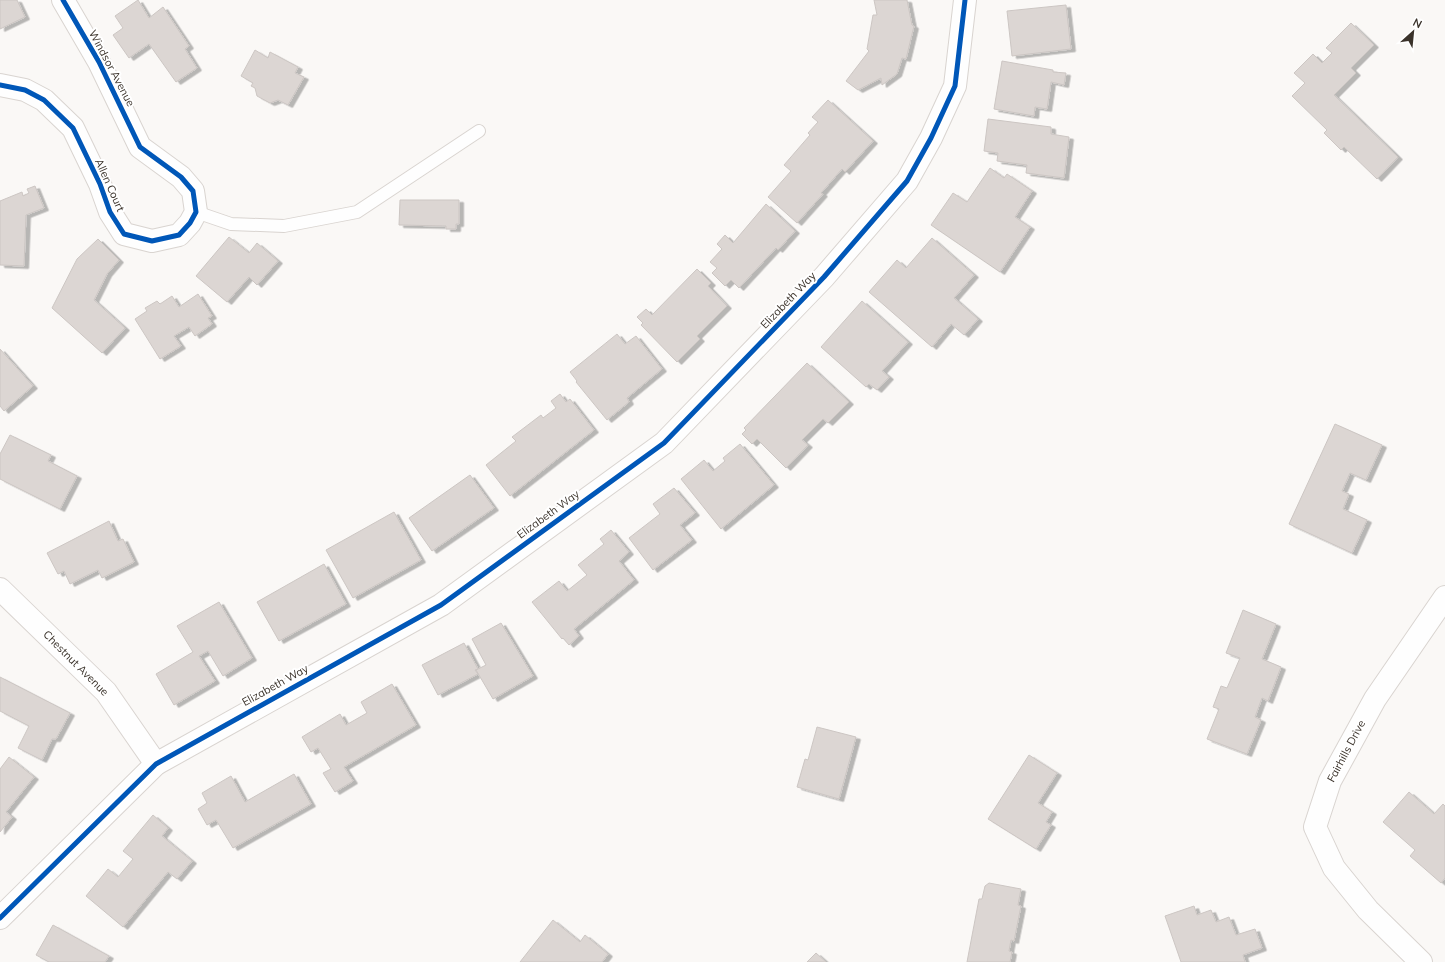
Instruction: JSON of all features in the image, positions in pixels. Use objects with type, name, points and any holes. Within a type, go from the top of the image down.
[{"type":"street","name":"Windsor Avenue","points":[[63,0],[100,62],[140,147],[181,176],[192,191],[196,212]]},
{"type":"street","name":"Elizabeth Way","points":[[0,918],[156,764],[441,605],[664,443],[824,277],[907,181],[931,138],[955,86],[965,0]]},
{"type":"street","name":"Allen Court","points":[[0,85],[25,90],[44,100],[73,128],[100,184],[110,212],[124,234],[152,241],[180,235],[190,223],[196,212]]},
{"type":"street","name":"Chestnut Avenue","points":[[0,589],[106,692],[156,764]]},
{"type":"street","name":"Fairhills Drive","points":[[1421,962],[1368,910],[1334,868],[1315,828],[1330,781],[1374,699],[1445,597]]},
{"type":"lane","points":[[196,212],[231,224],[284,226],[357,212],[479,131]]},
{"type":"building","points":[[0,0],[17,0],[25,17],[0,29]]},
{"type":"building","points":[[138,0],[149,18],[163,7],[189,46],[185,49],[197,68],[176,82],[149,44],[129,58],[113,35],[123,28],[115,16]]},
{"type":"building","points":[[874,0],[907,0],[912,25],[914,26],[906,59],[902,58],[897,74],[882,85],[881,78],[858,90],[846,81],[869,51],[867,49],[873,15],[877,15]]},
{"type":"building","points":[[1066,5],[1071,49],[1012,56],[1007,11]]},
{"type":"building","points":[[1351,23],[1374,45],[1351,68],[1356,73],[1334,95],[1398,157],[1377,179],[1344,147],[1341,150],[1324,133],[1327,130],[1292,96],[1305,83],[1294,73],[1313,54],[1322,63],[1332,53],[1326,48]]},
{"type":"building","points":[[255,50],[268,58],[270,52],[298,67],[295,73],[304,77],[288,105],[278,100],[270,103],[257,96],[255,88],[251,86],[253,83],[241,76]]},
{"type":"building","points":[[1002,61],[1053,70],[1053,72],[1066,73],[1064,85],[1051,82],[1047,109],[1035,107],[1034,116],[994,109]]},
{"type":"building","points":[[828,100],[873,141],[845,172],[842,169],[821,193],[823,194],[797,223],[768,197],[791,171],[784,165],[810,135],[808,133],[818,122],[812,117]]},
{"type":"building","points":[[988,119],[1051,127],[1051,134],[1069,137],[1064,178],[1026,173],[1027,165],[997,161],[998,153],[984,151]]},
{"type":"building","points":[[990,168],[1004,178],[1007,174],[1032,191],[1015,217],[1030,227],[1000,272],[931,225],[953,193],[967,202]]},
{"type":"building","points":[[35,186],[44,208],[26,215],[24,266],[0,265],[0,201],[22,192],[23,196],[29,193],[27,189]]},
{"type":"building","points":[[400,200],[459,200],[459,224],[456,224],[456,229],[446,229],[446,226],[399,225]]},
{"type":"building","points":[[766,204],[795,231],[778,250],[776,248],[739,288],[731,280],[725,286],[712,273],[717,268],[710,262],[722,249],[717,244],[725,235],[733,243]]},
{"type":"building","points":[[229,237],[249,253],[257,243],[278,261],[257,285],[249,277],[227,302],[196,276]]},
{"type":"building","points":[[932,238],[974,275],[954,298],[978,319],[964,335],[951,324],[932,347],[869,292],[897,260],[906,268]]},
{"type":"building","points":[[98,239],[119,260],[107,274],[94,300],[125,328],[102,353],[52,308],[77,259]]},
{"type":"building","points":[[697,269],[711,283],[708,286],[727,306],[697,336],[700,339],[677,362],[641,325],[643,323],[637,317],[646,309],[652,315]]},
{"type":"building","points":[[198,294],[212,316],[208,318],[212,324],[195,336],[189,327],[174,336],[181,346],[160,359],[135,319],[147,311],[145,308],[157,301],[160,304],[172,296],[179,307]]},
{"type":"building","points":[[862,301],[908,342],[882,371],[889,377],[877,390],[869,384],[866,387],[821,347]]},
{"type":"building","points":[[617,334],[625,344],[636,336],[662,369],[627,398],[629,402],[607,420],[576,382],[577,381],[570,372]]},
{"type":"building","points":[[0,349],[33,386],[4,411],[0,406]]},
{"type":"building","points":[[807,363],[849,402],[828,423],[823,419],[802,440],[808,445],[786,468],[757,439],[752,444],[742,434],[746,430],[744,428]]},
{"type":"building","points":[[560,394],[566,402],[570,399],[594,430],[510,496],[486,465],[516,441],[512,437],[541,415],[543,418],[556,408],[551,401]]},
{"type":"building","points":[[1335,424],[1382,445],[1366,480],[1350,473],[1342,491],[1349,494],[1343,509],[1367,520],[1352,553],[1289,524]]},
{"type":"building","points":[[10,435],[51,455],[48,461],[77,476],[60,509],[0,479],[0,454]]},
{"type":"building","points":[[740,444],[774,485],[721,529],[681,479],[704,460],[713,471],[725,461],[723,458]]},
{"type":"building","points":[[470,475],[494,508],[432,551],[409,518]]},
{"type":"building","points":[[674,488],[695,513],[680,525],[692,540],[653,570],[629,538],[660,514],[653,504]]},
{"type":"building","points":[[394,512],[421,560],[353,598],[326,550]]},
{"type":"building","points":[[109,521],[118,541],[123,539],[134,562],[102,578],[98,570],[70,584],[64,571],[58,574],[47,553]]},
{"type":"building","points":[[611,530],[629,552],[619,561],[634,580],[574,629],[579,636],[569,645],[563,638],[562,639],[532,602],[559,581],[567,591],[587,575],[578,565],[604,544],[600,539]]},
{"type":"building","points":[[324,564],[346,604],[279,641],[257,602]]},
{"type":"building","points":[[219,602],[252,658],[223,676],[208,651],[199,656],[215,681],[174,705],[156,674],[193,652],[177,626]]},
{"type":"building","points":[[1243,610],[1276,624],[1262,659],[1281,667],[1268,701],[1262,698],[1255,717],[1261,720],[1247,754],[1207,739],[1219,709],[1213,707],[1221,686],[1227,688],[1240,658],[1226,653]]},
{"type":"building","points":[[501,623],[533,676],[493,699],[476,670],[486,665],[472,639]]},
{"type":"building","points":[[464,643],[478,669],[475,670],[478,674],[438,695],[422,665]]},
{"type":"building","points":[[0,677],[70,713],[56,739],[52,739],[42,760],[18,748],[29,726],[0,711]]},
{"type":"building","points":[[392,684],[416,725],[344,767],[353,781],[335,792],[323,773],[331,769],[318,748],[311,752],[302,737],[340,714],[346,725],[367,713],[361,702]]},
{"type":"building","points":[[817,727],[856,737],[839,799],[797,787],[805,759],[808,760]]},
{"type":"building","points":[[1029,755],[1057,773],[1038,803],[1052,812],[1046,822],[1051,825],[1036,849],[988,819]]},
{"type":"building","points":[[9,757],[34,777],[6,812],[12,817],[0,832],[0,769]]},
{"type":"building","points":[[294,774],[311,804],[233,848],[216,820],[207,825],[198,809],[207,803],[202,793],[231,776],[245,802]]},
{"type":"building","points":[[1409,792],[1434,814],[1443,804],[1445,806],[1445,878],[1441,883],[1410,856],[1415,850],[1383,822]]},
{"type":"building","points":[[153,815],[168,828],[162,836],[192,861],[177,879],[168,872],[123,927],[86,896],[108,869],[118,877],[133,859],[123,851]]},
{"type":"building","points":[[989,883],[1021,889],[1018,905],[1021,906],[1014,941],[1011,940],[1009,951],[1012,952],[1010,962],[967,962],[979,899],[982,899],[985,886]]},
{"type":"building","points":[[1194,906],[1197,915],[1211,910],[1216,922],[1229,917],[1236,935],[1255,929],[1262,948],[1243,955],[1245,962],[1181,962],[1165,916]]},
{"type":"building","points":[[553,920],[580,942],[585,935],[608,954],[602,962],[520,962]]},
{"type":"building","points":[[53,925],[109,956],[105,962],[49,962],[36,955]]},
{"type":"building","points":[[816,953],[826,962],[807,962]]},
{"type":"cycle path","points":[[0,85],[25,90],[44,100],[73,128],[100,184],[110,212],[124,234],[152,241],[179,235],[190,223],[196,212],[193,191],[181,177],[140,147],[99,62],[63,0]]},
{"type":"cycle path","points":[[0,918],[156,764],[441,605],[664,443],[824,277],[907,181],[931,138],[955,86],[965,0]]}]
